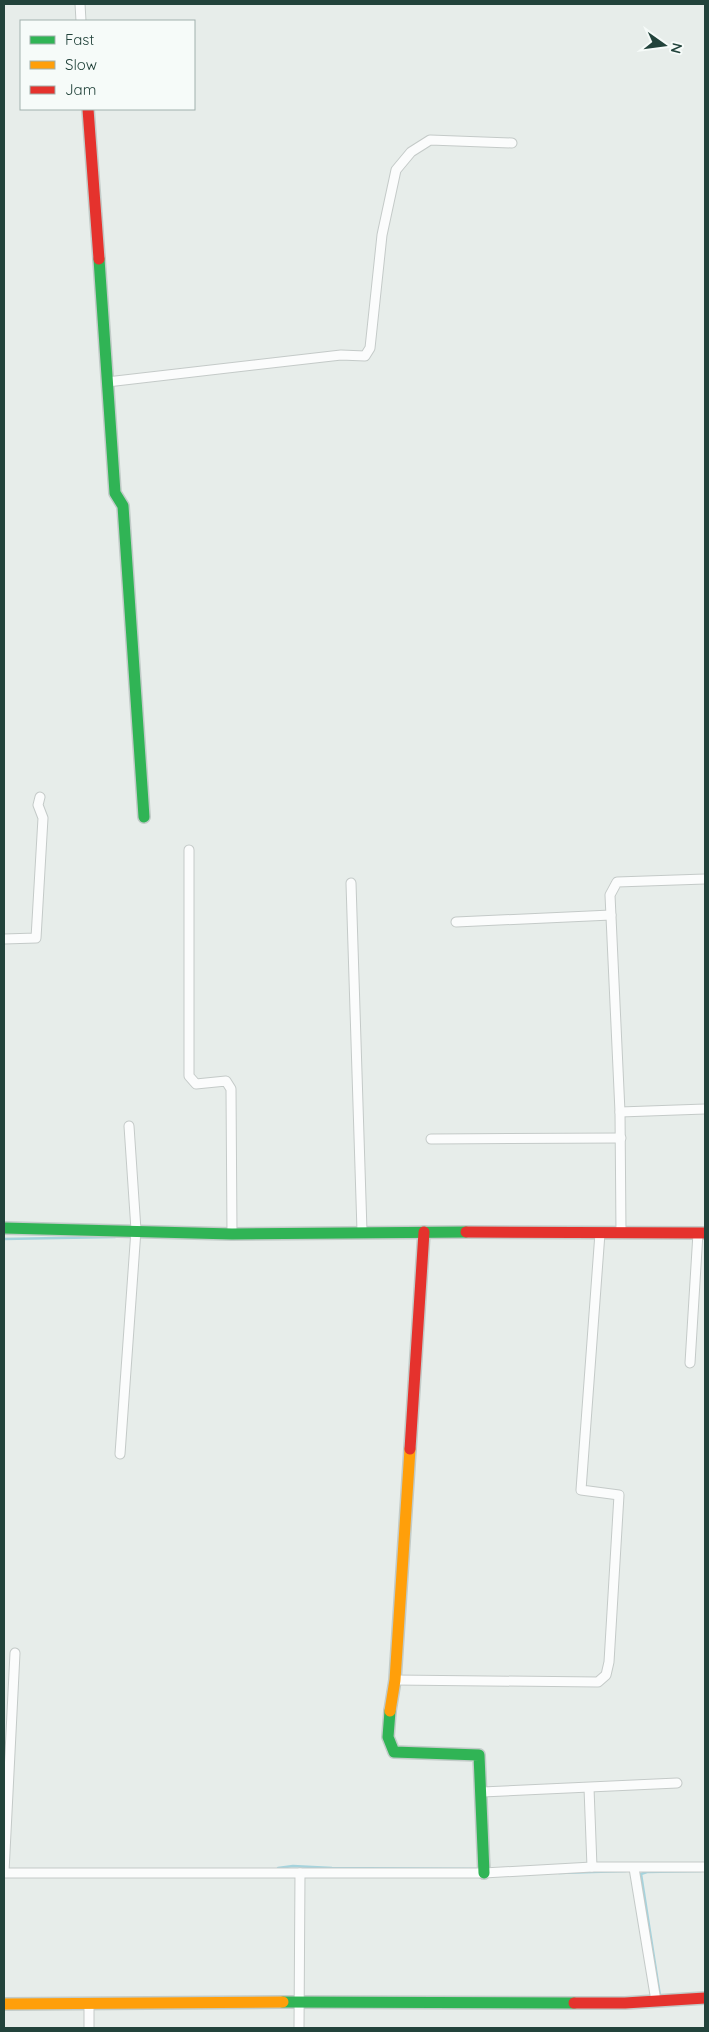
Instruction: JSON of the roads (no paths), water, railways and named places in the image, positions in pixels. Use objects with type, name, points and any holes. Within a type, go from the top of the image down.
[{"type":"street","points":[[80,4],[81,20]]},
{"type":"street","points":[[88,110],[115,494],[123,506],[144,816]]},
{"type":"street","points":[[107,382],[341,355],[366,356],[370,348],[382,235],[396,170],[411,152],[430,140],[512,143]]},
{"type":"street","points":[[4,939],[36,938],[43,818],[38,805],[40,797]]},
{"type":"street","points":[[189,850],[189,1076],[196,1084],[226,1082],[232,1089],[232,1234]]},
{"type":"street","points":[[621,1233],[621,1138],[610,895],[617,882],[705,879]]},
{"type":"street","points":[[351,883],[362,1231]]},
{"type":"street","points":[[456,922],[611,915]]},
{"type":"street","points":[[620,1112],[705,1109]]},
{"type":"street","points":[[120,1454],[136,1230],[129,1126]]},
{"type":"street","points":[[432,1139],[621,1138]]},
{"type":"street","points":[[4,1228],[232,1234],[362,1231],[702,1233],[690,1363]]},
{"type":"street","points":[[424,1232],[395,1680],[387,1736],[390,1747],[394,1752],[479,1755],[484,1873]]},
{"type":"street","points":[[395,1680],[598,1682],[606,1675],[609,1662],[619,1495],[581,1490],[600,1233]]},
{"type":"street","points":[[15,1653],[4,1873],[484,1873],[592,1868],[705,1867]]},
{"type":"street","points":[[482,1792],[677,1784]]},
{"type":"street","points":[[589,1788],[592,1868]]},
{"type":"street","points":[[634,1868],[656,2000]]},
{"type":"street","points":[[299,2028],[300,1873]]},
{"type":"street","points":[[4,2004],[89,2005],[299,2002],[625,2003],[705,1998]]},
{"type":"street","points":[[89,2005],[89,2028]]},
{"type":"waterway","points":[[4,1239],[115,1237]]},
{"type":"waterway","points":[[278,1868],[293,1866],[479,1869]]},
{"type":"waterway","points":[[559,1873],[626,1871]]},
{"type":"waterway","points":[[660,1996],[641,1874],[647,1872],[701,1871]]}]
